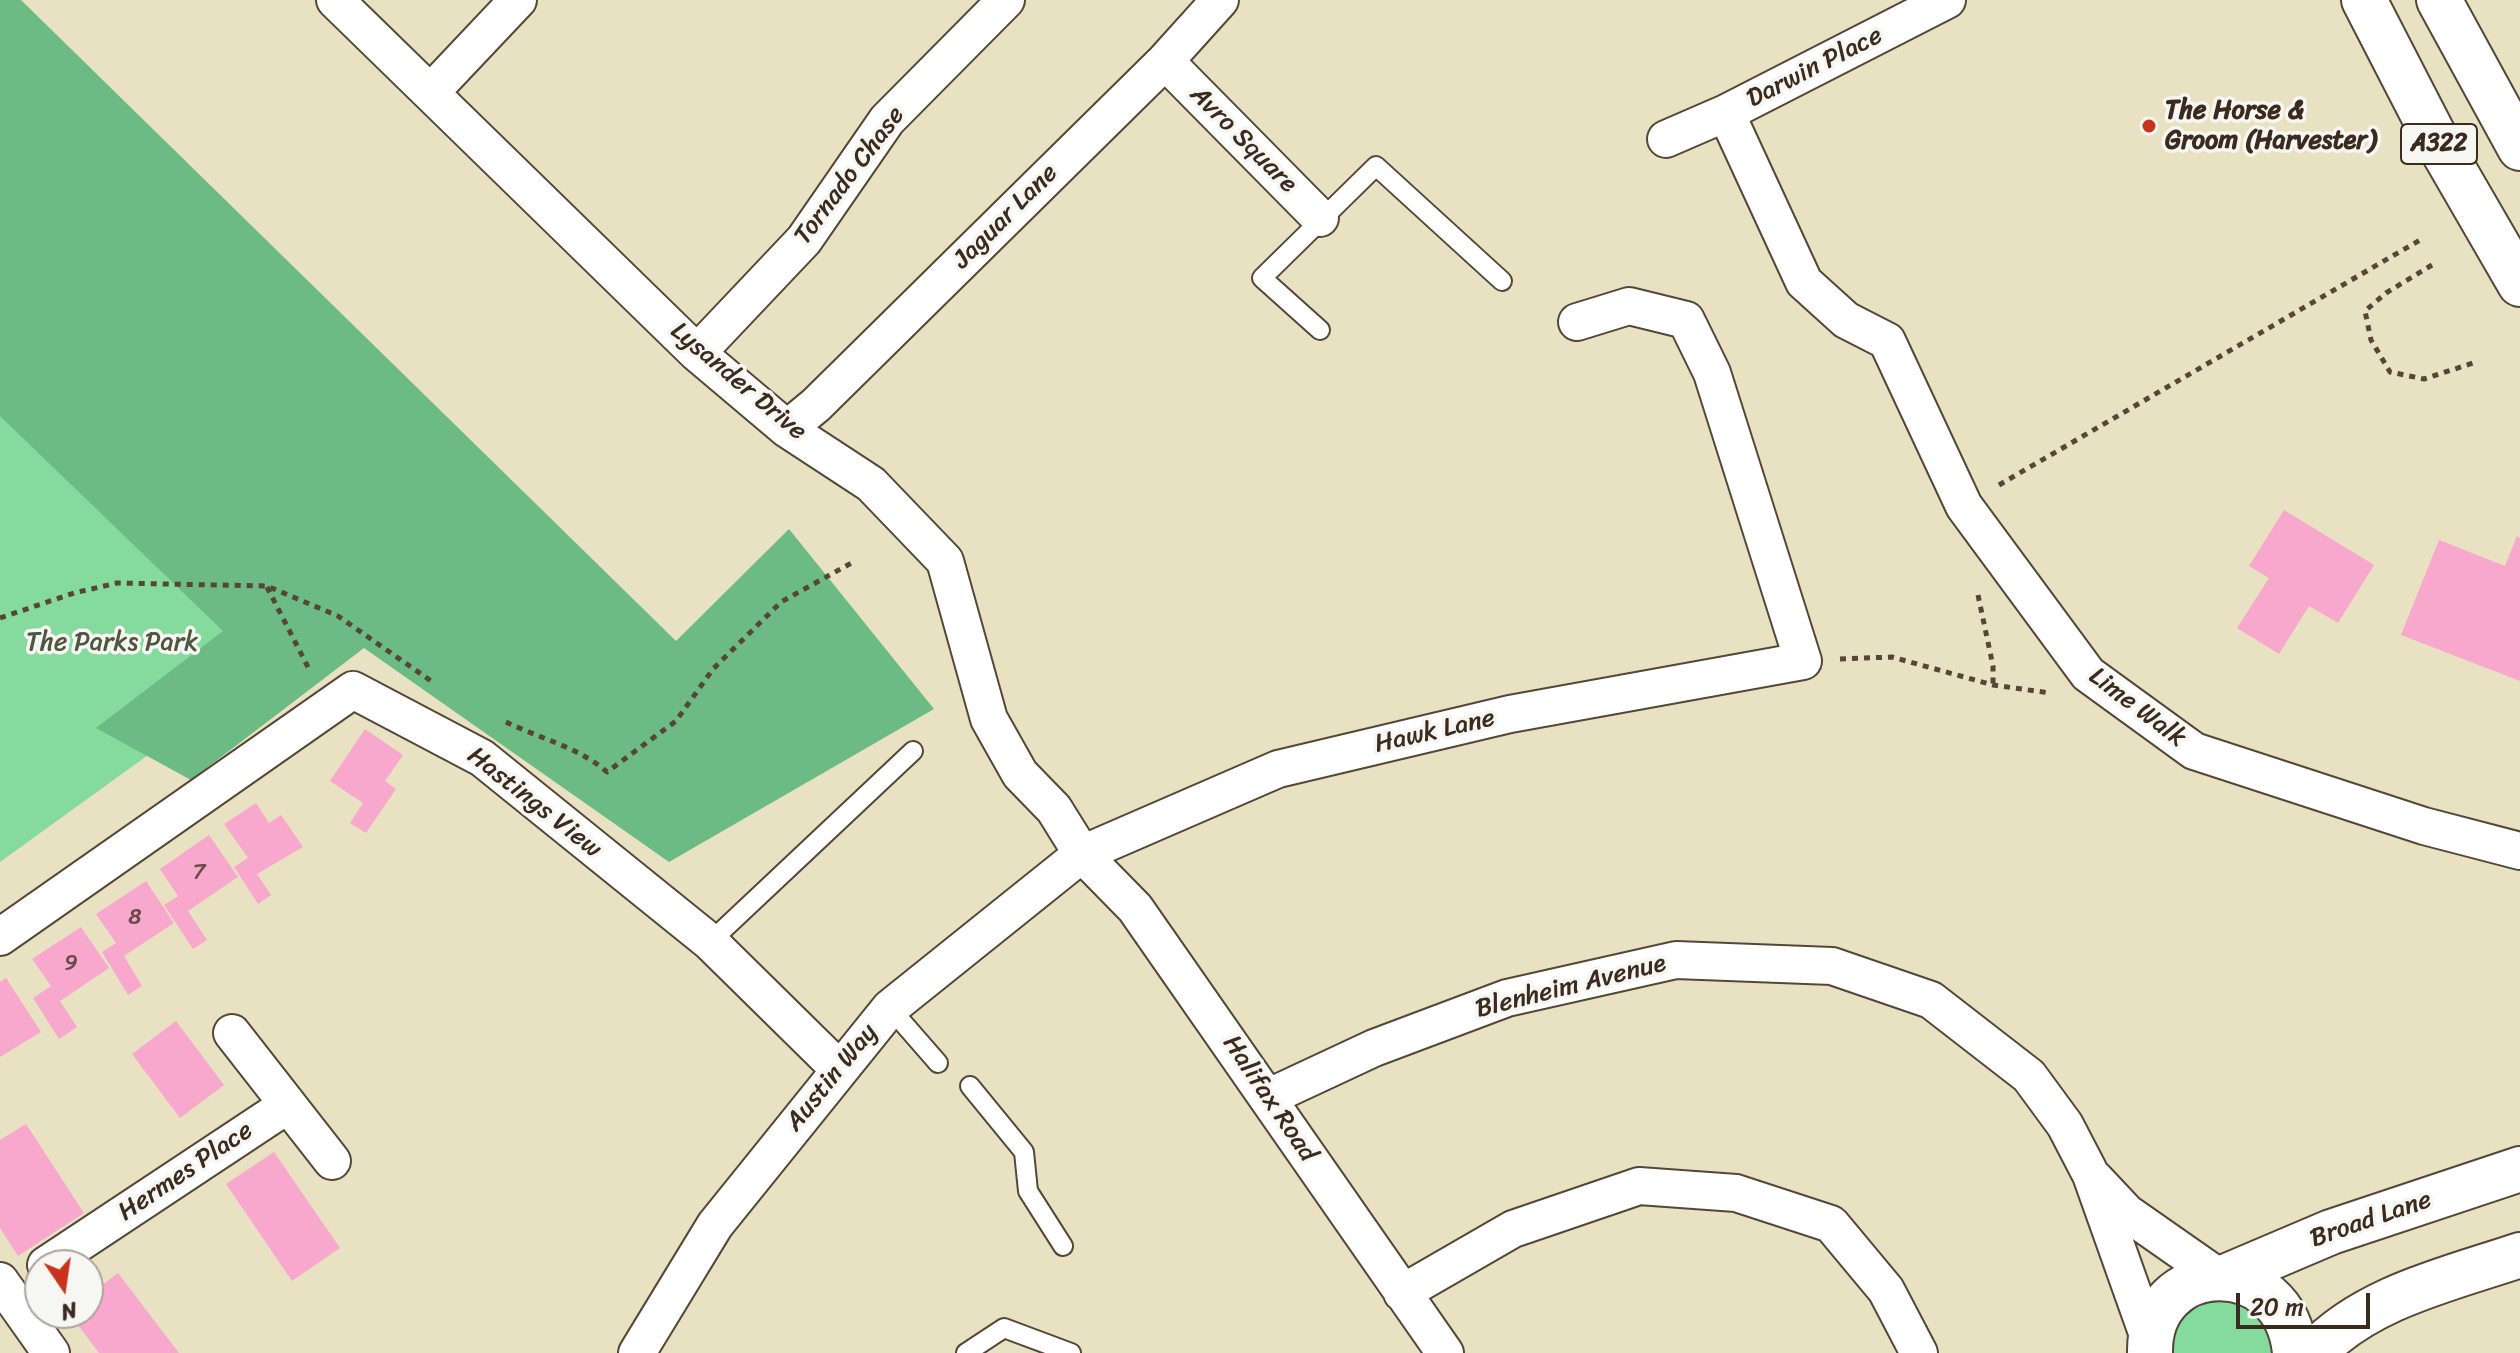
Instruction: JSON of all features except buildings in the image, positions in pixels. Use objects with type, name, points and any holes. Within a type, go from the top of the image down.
[{"type":"main road","name":"A322","points":[[2364,0],[2432,132],[2520,284]]},
{"type":"main road","name":"A322","points":[[2439,0],[2520,148]]},
{"type":"main road","name":"Broad Lane","points":[[2150,1347],[2155,1321],[2166,1303],[2181,1290],[2200,1281],[2222,1278],[2318,1237],[2520,1169]]},
{"type":"main road","points":[[2314,1353],[2338,1328],[2410,1292],[2520,1255]]},
{"type":"main road","points":[[2222,1278],[2248,1282],[2268,1293],[2284,1311],[2293,1333],[2295,1353]]},
{"type":"street","name":"Lysander Drive","points":[[335,0],[697,353],[787,429],[871,484],[945,561],[989,719],[1020,774],[1054,809],[1082,854]]},
{"type":"street","points":[[431,92],[518,0]]},
{"type":"street","name":"Tornado Chase","points":[[697,353],[804,240],[887,120],[1006,0]]},
{"type":"street","name":"Jaguar Lane","points":[[787,429],[816,405],[1165,61],[1220,0]]},
{"type":"street","name":"Darwin Place","points":[[1666,139],[1726,113],[1947,0]]},
{"type":"street","name":"Avro Square","points":[[1165,61],[1320,218]]},
{"type":"street","name":"Darwin Place","points":[[1726,113],[1804,282],[1846,320]]},
{"type":"street","points":[[1577,322],[1629,306],[1686,320],[1712,373],[1803,661]]},
{"type":"street","name":"Lime Walk","points":[[1846,320],[1887,341],[1964,506],[2088,674],[2194,751],[2424,826],[2516,845]]},
{"type":"street","name":"Hawk Lane","points":[[1082,854],[1184,806],[1278,769],[1510,714],[1803,661]]},
{"type":"street","name":"Hastings View","points":[[0,937],[353,690],[482,758],[710,942],[805,1040],[840,1070]]},
{"type":"street","name":"Austin Way","points":[[637,1353],[715,1225],[890,1008],[1032,898],[1082,854]]},
{"type":"street","name":"Halifax Road","points":[[1082,854],[1135,908],[1445,1353]]},
{"type":"street","name":"Blenheim Avenue","points":[[1269,1097],[1374,1048],[1522,995],[1676,960],[1832,966],[1931,1000],[1975,1031],[2029,1076],[2065,1125],[2091,1175],[2150,1347]]},
{"type":"street","points":[[232,1033],[332,1161]]},
{"type":"street","name":"Hermes Place","points":[[70,1249],[286,1106]]},
{"type":"street","name":"Blenheim Avenue","points":[[2091,1175],[2127,1213],[2222,1278]]},
{"type":"street","points":[[1402,1293],[1513,1229],[1639,1186],[1736,1193],[1831,1224],[1886,1290],[1919,1353]]},
{"type":"street","points":[[24,1284],[6,1300],[51,1353]]},
{"type":"lane","points":[[1320,330],[1262,278],[1376,166],[1502,281]]},
{"type":"lane","points":[[710,942],[913,751]]},
{"type":"lane","points":[[890,1008],[938,1063]]},
{"type":"lane","points":[[970,1086],[1024,1152],[1028,1191],[1063,1246]]},
{"type":"lane","points":[[966,1353],[1004,1328],[1071,1353]]},
{"type":"path","points":[[1988,491],[2420,240]]},
{"type":"path","points":[[2432,265],[2386,293],[2365,311],[2371,340],[2390,372],[2424,379],[2473,363]]},
{"type":"path","points":[[501,719],[543,741],[593,759],[607,772],[676,721],[713,669],[781,602],[855,561]]},
{"type":"path","points":[[0,618],[74,593],[117,583],[267,586],[338,616],[445,690]]},
{"type":"path","points":[[1975,584],[1993,666],[1993,685]]},
{"type":"path","points":[[267,586],[328,707]]},
{"type":"path","points":[[1803,661],[1892,657],[1993,685],[2052,693]]},
{"type":"green space","points":[[0,0],[21,0],[676,641],[789,529],[934,709],[669,862],[364,648],[191,780],[96,728],[223,631],[0,416]]},
{"type":"green space","name":"The Parks Park","points":[[0,366],[281,659],[0,862]]},
{"type":"green space","points":[[2236,1295],[2265,1318],[2273,1353],[2171,1353],[2176,1325],[2188,1308],[2208,1300]]},
{"type":"place","name":"The Horse & Groom (Harvester)","points":[[2149,126]]}]
